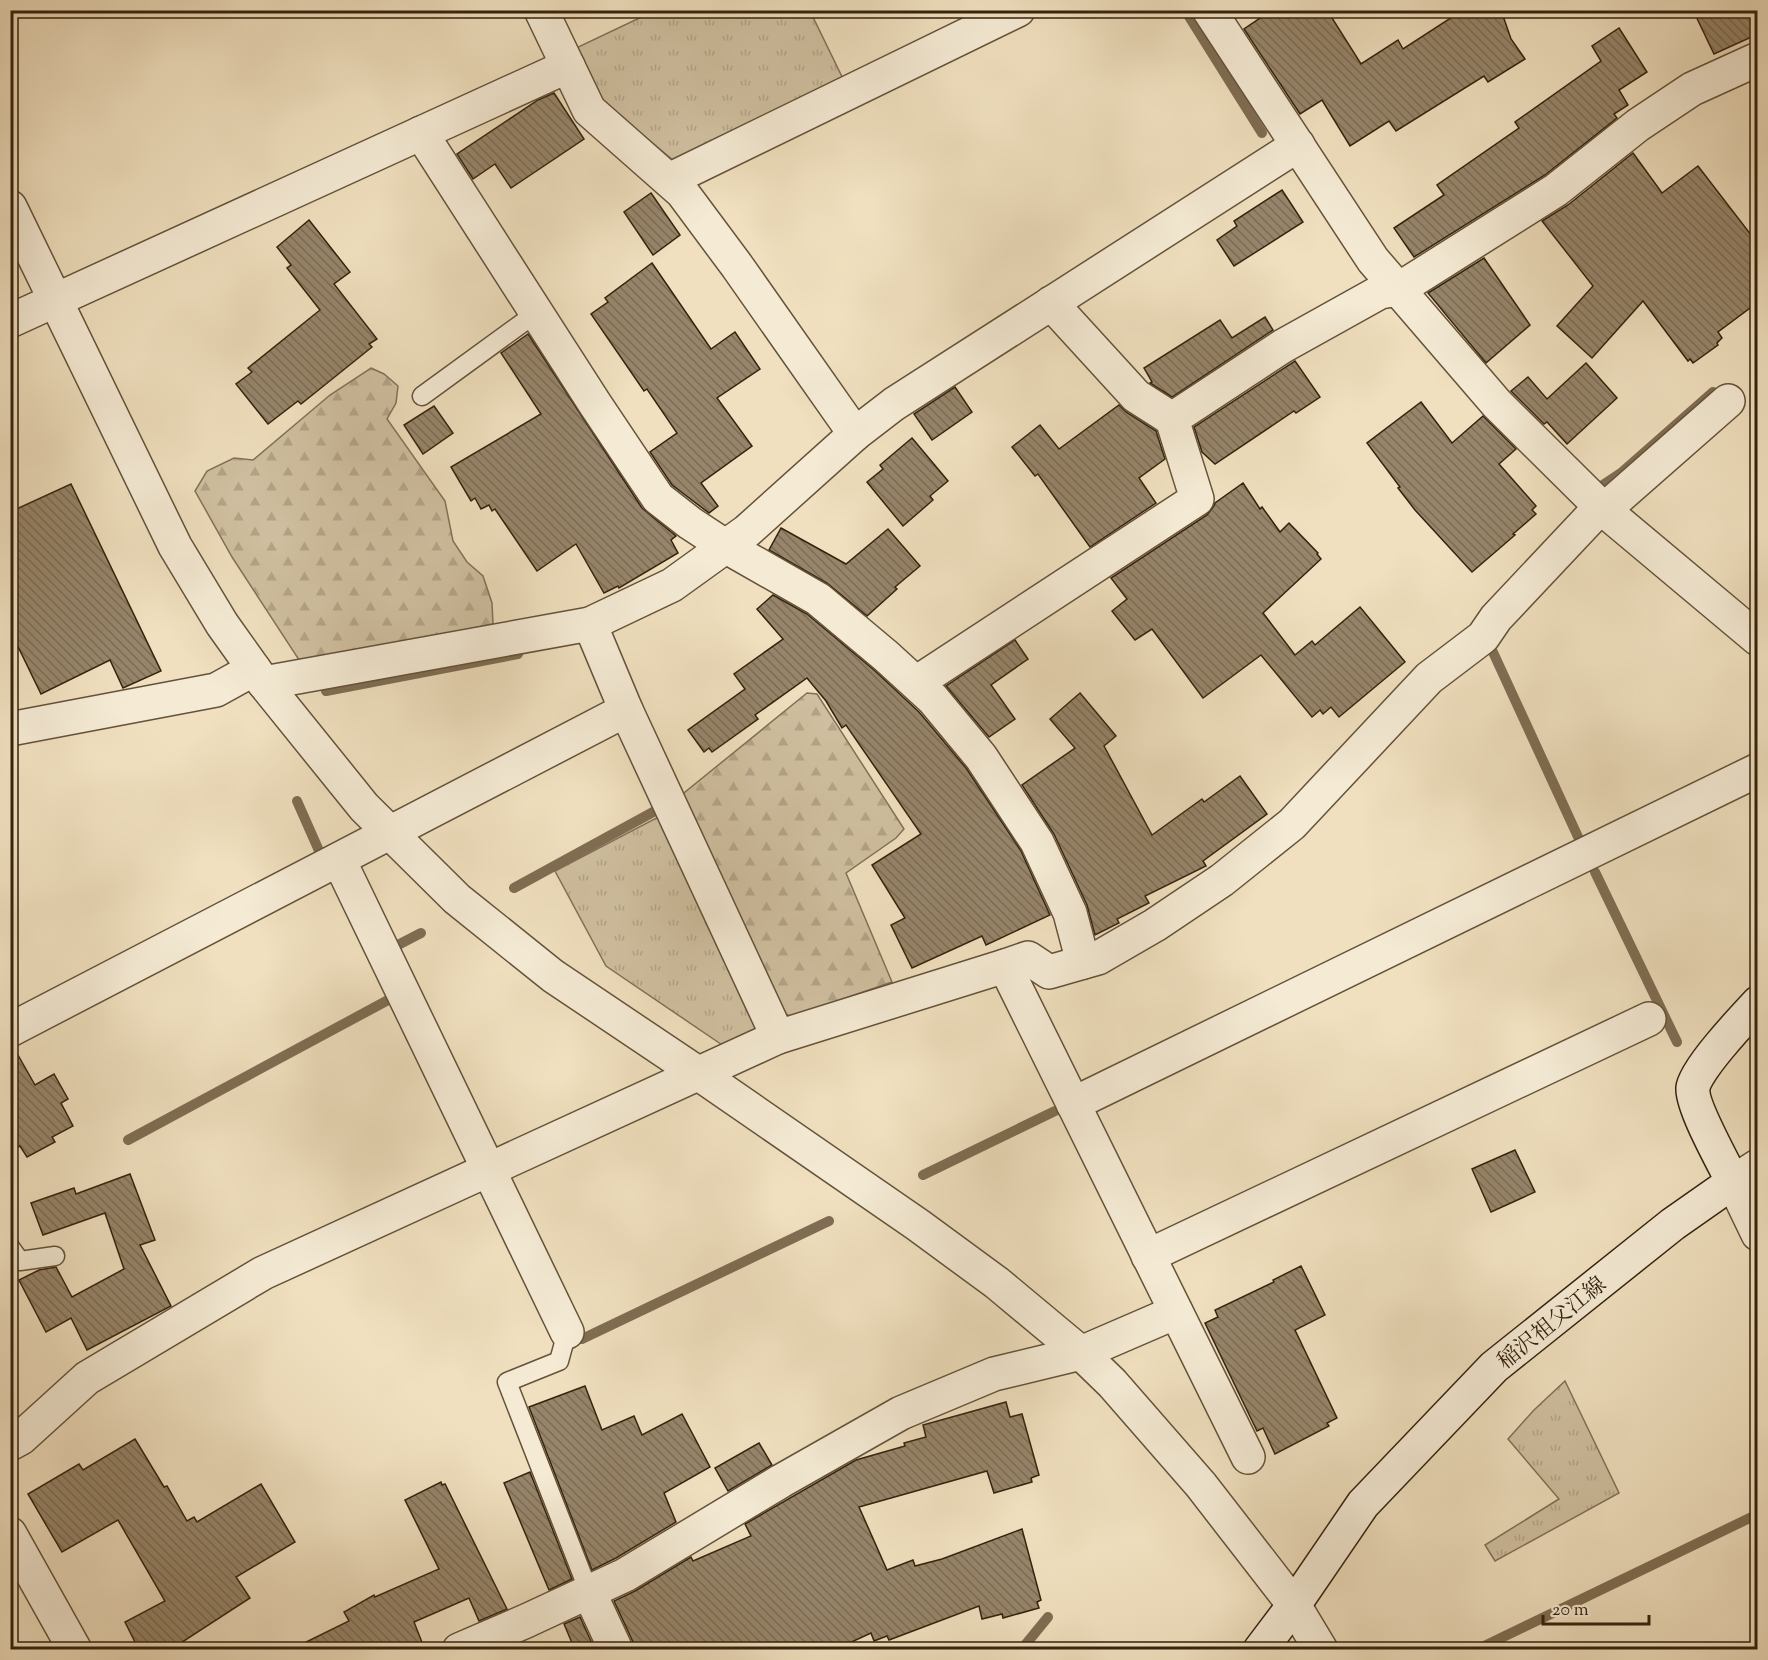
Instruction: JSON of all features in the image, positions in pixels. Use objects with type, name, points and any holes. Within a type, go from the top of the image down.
[{"type":"street","points":[[541,10],[589,110],[682,192],[855,434]]},
{"type":"street","points":[[669,180],[1018,10]]},
{"type":"street","points":[[1209,10],[1373,260],[1497,404],[1604,510],[1758,639]]},
{"type":"street","points":[[1172,419],[1283,346],[1380,292],[1399,289],[1556,190],[1638,125],[1692,89],[1758,59]]},
{"type":"street","points":[[10,321],[567,66]]},
{"type":"street","points":[[421,133],[632,462],[658,498],[725,546],[818,599],[933,699],[981,757],[1037,842],[1070,913],[1083,962]]},
{"type":"street","points":[[10,729],[216,690],[259,676],[590,624],[672,585],[747,531],[855,434],[894,404],[1298,146]]},
{"type":"street","points":[[10,207],[175,546],[222,624],[259,676],[364,807],[457,899],[553,976],[918,1225],[997,1283],[1081,1353],[1112,1383],[1201,1485],[1294,1605],[1321,1650]]},
{"type":"street","points":[[916,683],[1197,500],[1172,419],[1136,396],[1051,303]]},
{"type":"street","points":[[10,1444],[21,1438],[87,1378],[263,1273],[700,1075],[778,1037],[1028,958],[1049,972],[1098,958],[1155,926],[1222,880],[1292,824],[1429,678],[1483,637],[1496,618],[1593,515],[1604,510],[1728,401]]},
{"type":"street","points":[[590,624],[626,710],[778,1037]]},
{"type":"street","points":[[10,1030],[626,710]]},
{"type":"street","points":[[1073,1104],[1758,770]]},
{"type":"street","points":[[339,860],[567,1332]]},
{"type":"street","points":[[1005,966],[1248,1456]]},
{"type":"street","points":[[1758,1003],[1703,1067],[1692,1086],[1695,1103],[1745,1174],[1758,1234]]},
{"type":"street","points":[[1148,1256],[1649,1018]]},
{"type":"street","name":"稲沢祖父江線","points":[[1260,1650],[1294,1605],[1363,1504],[1494,1367],[1673,1224],[1745,1174]]},
{"type":"street","points":[[459,1650],[508,1640],[625,1575],[781,1481],[901,1413],[994,1374],[1081,1353],[1176,1312]]},
{"type":"street","points":[[10,1534],[75,1650]]},
{"type":"street","points":[[589,1593],[616,1650]]},
{"type":"lane","points":[[422,396],[536,313]]},
{"type":"lane","points":[[10,1247],[20,1261],[55,1256]]},
{"type":"lane","points":[[567,1332],[559,1361],[507,1382],[589,1593]]},
{"type":"green space","points":[[654,11],[810,11],[846,85],[680,166],[597,97],[574,49]]},
{"type":"green space","points":[[371,368],[384,374],[398,386],[396,403],[387,419],[445,501],[453,541],[467,562],[483,576],[492,603],[493,624],[301,663],[232,557],[195,491],[207,471],[234,458],[253,460],[330,395]]},
{"type":"green space","points":[[807,693],[817,694],[904,829],[896,838],[846,873],[892,982],[791,1017],[781,1011],[679,797]]},
{"type":"green space","points":[[664,814],[765,1033],[731,1051],[606,966],[555,871]]},
{"type":"green space","points":[[1565,1381],[1619,1493],[1495,1561],[1485,1545],[1559,1499],[1508,1439]]},
{"type":"building","points":[[1272,10],[1327,10],[1361,64],[1398,40],[1403,49],[1463,10],[1501,10],[1511,39],[1525,59],[1488,82],[1484,76],[1396,131],[1389,121],[1350,146],[1322,100],[1300,114],[1244,29]]},
{"type":"building","points":[[1693,10],[1758,10],[1758,34],[1714,54]]},
{"type":"building","points":[[1619,28],[1647,72],[1619,90],[1628,105],[1614,114],[1617,118],[1545,175],[1414,257],[1394,228],[1444,195],[1437,185],[1519,128],[1515,122],[1601,61],[1592,46]]},
{"type":"building","points":[[554,93],[584,139],[511,188],[495,164],[473,179],[457,154],[538,100]]},
{"type":"building","points":[[1633,153],[1662,193],[1698,166],[1758,244],[1758,302],[1718,332],[1722,338],[1717,343],[1718,345],[1693,363],[1690,359],[1688,361],[1643,301],[1592,358],[1557,326],[1593,286],[1542,221],[1568,205]]},
{"type":"building","points":[[1282,190],[1303,222],[1234,266],[1217,240],[1237,226],[1234,221]]},
{"type":"building","points":[[651,193],[680,235],[653,255],[624,212]]},
{"type":"building","points":[[309,220],[350,272],[334,284],[377,339],[369,344],[372,347],[301,404],[298,401],[268,424],[236,384],[252,372],[248,368],[320,310],[287,268],[291,265],[277,247]]},
{"type":"building","points":[[1484,258],[1530,325],[1486,363],[1428,293]]},
{"type":"building","points":[[652,263],[711,349],[735,332],[760,369],[717,398],[752,446],[701,483],[718,506],[709,513],[672,485],[650,452],[677,433],[647,389],[644,391],[591,314],[608,302],[605,298]]},
{"type":"building","points":[[1265,317],[1273,330],[1172,397],[1150,383],[1152,382],[1144,368],[1220,320],[1232,338]]},
{"type":"building","points":[[528,334],[642,508],[676,536],[671,540],[678,553],[619,588],[618,586],[604,593],[576,544],[537,571],[495,509],[492,511],[489,505],[481,509],[475,498],[471,501],[451,467],[541,414],[501,353]]},
{"type":"building","points":[[1295,361],[1320,397],[1296,413],[1294,411],[1215,464],[1202,452],[1194,427]]},
{"type":"building","points":[[1586,363],[1617,398],[1567,444],[1547,422],[1544,424],[1511,391],[1528,377],[1547,399]]},
{"type":"building","points":[[955,387],[972,412],[932,440],[914,414]]},
{"type":"building","points":[[1421,402],[1452,443],[1483,416],[1516,449],[1499,464],[1536,506],[1532,510],[1536,514],[1472,572],[1415,510],[1367,443]]},
{"type":"building","points":[[1119,405],[1156,431],[1165,459],[1139,478],[1156,503],[1090,547],[1038,474],[1035,476],[1012,447],[1040,425],[1059,449]]},
{"type":"building","points":[[434,406],[453,433],[423,454],[404,425]]},
{"type":"building","points":[[912,438],[948,481],[930,496],[933,500],[903,526],[867,482],[883,469],[880,465]]},
{"type":"building","points":[[1243,483],[1260,509],[1262,507],[1280,532],[1289,523],[1321,559],[1263,613],[1295,655],[1312,641],[1315,645],[1360,607],[1405,662],[1339,717],[1331,707],[1323,714],[1320,710],[1312,717],[1261,655],[1203,698],[1152,629],[1135,640],[1112,611],[1127,599],[1111,578],[1207,515],[1215,503]]},
{"type":"building","points":[[71,484],[161,671],[123,688],[110,660],[41,694],[10,630],[10,512]]},
{"type":"building","points":[[781,528],[846,564],[888,529],[920,566],[895,587],[897,589],[867,616],[827,583],[769,550]]},
{"type":"building","points":[[773,595],[807,614],[874,670],[919,712],[966,768],[1021,851],[1050,915],[986,945],[982,936],[912,968],[891,925],[905,918],[872,865],[921,834],[846,725],[842,728],[826,701],[807,678],[755,715],[758,719],[712,752],[709,748],[704,752],[688,730],[745,689],[734,674],[783,639],[757,609]]},
{"type":"building","points":[[1015,640],[1028,659],[991,685],[1015,719],[989,737],[946,686]]},
{"type":"building","points":[[1080,693],[1116,736],[1104,746],[1152,835],[1202,799],[1204,802],[1240,776],[1267,814],[1203,861],[1206,866],[1145,896],[1149,903],[1117,919],[1119,923],[1095,935],[1087,905],[1054,834],[1022,785],[1075,748],[1050,719]]},
{"type":"building","points":[[14,1048],[35,1085],[54,1074],[68,1099],[61,1103],[73,1126],[52,1137],[55,1142],[27,1157],[20,1146],[10,1151],[10,1049]]},
{"type":"building","points":[[1515,1150],[1535,1192],[1491,1212],[1472,1169]]},
{"type":"building","points":[[130,1174],[155,1240],[140,1245],[171,1306],[87,1350],[71,1318],[46,1332],[19,1280],[39,1270],[56,1267],[72,1297],[124,1269],[105,1213],[43,1235],[31,1203],[74,1188],[76,1194]]},
{"type":"building","points":[[1301,1266],[1325,1315],[1295,1330],[1337,1418],[1327,1423],[1329,1426],[1275,1454],[1263,1428],[1257,1431],[1205,1323],[1218,1317],[1215,1310],[1274,1282],[1273,1280]]},
{"type":"building","points":[[585,1386],[602,1430],[634,1416],[642,1435],[682,1414],[710,1467],[664,1493],[676,1522],[592,1570],[529,1407]]},
{"type":"building","points":[[1006,1402],[1010,1417],[1022,1414],[1039,1475],[1031,1478],[1032,1482],[994,1493],[987,1471],[859,1507],[887,1570],[913,1560],[915,1566],[942,1559],[1022,1529],[1041,1600],[1037,1602],[1039,1608],[1003,1618],[1002,1614],[982,1619],[979,1606],[889,1640],[887,1636],[874,1641],[871,1633],[834,1650],[634,1650],[633,1642],[614,1601],[691,1557],[693,1561],[751,1536],[745,1524],[856,1460],[905,1446],[904,1443],[926,1437],[923,1425]]},
{"type":"building","points":[[135,1439],[164,1487],[167,1486],[187,1521],[194,1517],[197,1522],[261,1484],[295,1542],[236,1577],[250,1598],[170,1650],[139,1650],[125,1622],[165,1601],[118,1520],[62,1552],[28,1494],[79,1464],[83,1470]]},
{"type":"building","points":[[759,1443],[772,1465],[728,1491],[715,1468]]},
{"type":"building","points":[[530,1472],[572,1579],[549,1590],[504,1483]]},
{"type":"building","points":[[441,1482],[442,1485],[445,1484],[507,1609],[479,1621],[469,1598],[414,1622],[425,1650],[290,1650],[349,1621],[344,1612],[374,1595],[375,1597],[439,1569],[405,1500]]},
{"type":"building","points":[[580,1617],[595,1650],[575,1650],[564,1624]]},
{"type":"waterway","points":[[1185,10],[1262,133]]},
{"type":"waterway","points":[[1600,487],[1621,473],[1713,392]]},
{"type":"waterway","points":[[1492,650],[1579,839]]},
{"type":"waterway","points":[[326,691],[518,654]]},
{"type":"waterway","points":[[297,801],[320,853]]},
{"type":"waterway","points":[[514,888],[655,811]]},
{"type":"waterway","points":[[1595,872],[1677,1042]]},
{"type":"waterway","points":[[394,947],[421,933]]},
{"type":"waterway","points":[[128,1140],[390,999]]},
{"type":"waterway","points":[[923,1175],[1055,1111]]},
{"type":"waterway","points":[[582,1339],[829,1221]]},
{"type":"waterway","points":[[1476,1650],[1758,1514]]},
{"type":"waterway","points":[[1021,1650],[1048,1617]]}]
